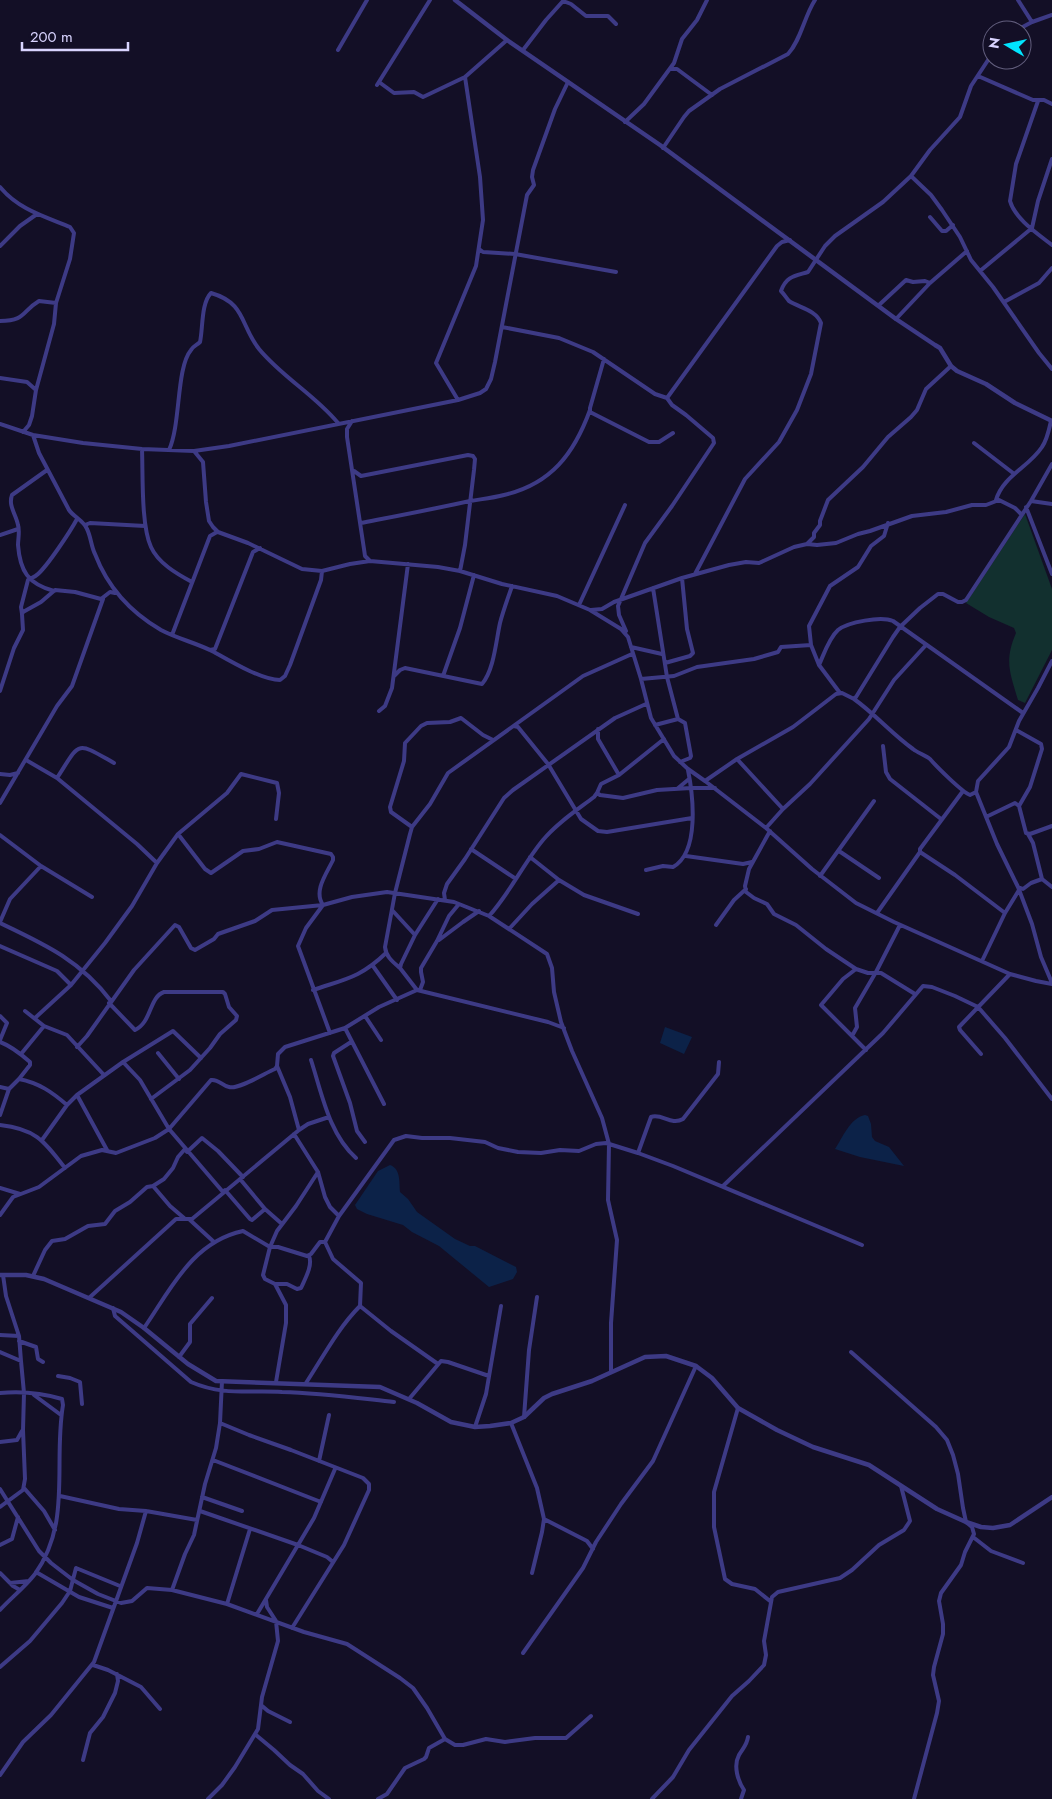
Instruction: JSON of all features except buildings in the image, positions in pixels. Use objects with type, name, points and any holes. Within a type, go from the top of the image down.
[{"type":"street","points":[[338,50],[367,0]]},
{"type":"street","points":[[430,0],[378,83],[394,93],[414,92],[423,97],[465,77],[507,40]]},
{"type":"street","points":[[455,0],[507,40],[663,148],[940,348],[951,366],[957,371],[994,388],[1015,404],[1052,421],[1043,446],[1013,474],[998,493],[996,500]]},
{"type":"street","points":[[523,50],[563,0],[586,16],[608,16],[616,24]]},
{"type":"street","points":[[625,122],[644,104],[670,69],[677,57],[682,39],[694,25],[707,0]]},
{"type":"street","points":[[663,148],[684,117],[712,95],[757,69],[788,54],[794,47],[805,18],[815,0]]},
{"type":"street","points":[[1018,0],[1031,20]]},
{"type":"street","points":[[1032,22],[1052,15]]},
{"type":"street","points":[[670,69],[677,69],[712,95]]},
{"type":"street","points":[[695,574],[746,479],[779,442],[789,427],[805,393],[811,374],[821,322],[817,316],[789,301],[781,291],[784,282],[792,277],[808,272],[835,236],[883,202],[911,176],[930,150],[960,117],[971,86],[982,70]]},
{"type":"street","points":[[978,76],[1038,101],[1044,100],[1052,104]]},
{"type":"street","points":[[458,400],[437,366],[437,359],[470,284],[479,249],[483,206],[465,77]]},
{"type":"street","points":[[0,424],[23,432],[83,443],[142,449],[194,451],[228,446],[353,420],[385,416],[458,400],[486,389],[491,378],[502,327],[527,194],[534,185],[532,175],[536,158],[557,104],[568,82]]},
{"type":"street","points":[[1038,101],[1016,164],[1010,196],[1012,207],[1051,244]]},
{"type":"street","points":[[980,271],[1032,228],[1038,201],[1052,159]]},
{"type":"street","points":[[911,176],[930,195],[953,225],[971,260],[1052,369]]},
{"type":"street","points":[[0,187],[16,203],[70,227],[74,233],[67,268],[56,303],[54,324],[36,390],[30,422],[23,432]]},
{"type":"street","points":[[0,246],[20,226],[38,214]]},
{"type":"street","points":[[930,217],[942,231],[946,231],[953,225]]},
{"type":"street","points":[[667,398],[779,244],[782,234]]},
{"type":"street","points":[[1051,244],[1052,238]]},
{"type":"street","points":[[779,244],[790,240]]},
{"type":"street","points":[[479,249],[483,252],[515,254],[616,272]]},
{"type":"street","points":[[896,318],[930,284],[967,252]]},
{"type":"street","points":[[1004,302],[1039,284],[1052,268]]},
{"type":"street","points":[[879,305],[906,280],[913,282],[925,280],[930,284]]},
{"type":"street","points":[[169,450],[175,435],[184,366],[192,348],[200,342],[203,316],[207,297],[210,293],[222,298],[239,310],[249,334],[258,349],[347,429],[365,556],[362,562]]},
{"type":"street","points":[[0,320],[13,320],[21,317],[39,301],[56,303]]},
{"type":"street","points":[[502,327],[559,338],[604,359],[655,394],[667,398],[672,405],[713,438],[714,443],[645,544],[620,601],[618,611],[631,647],[641,679],[646,704],[654,726],[674,756],[688,769],[768,830],[820,876],[856,903],[900,925],[1010,974],[1052,983]]},
{"type":"street","points":[[361,523],[505,495],[538,483],[552,472],[578,440],[590,410],[604,359]]},
{"type":"street","points":[[807,544],[814,537],[814,533],[820,525],[828,500],[863,467],[888,437],[911,417],[917,410],[926,389],[951,366]]},
{"type":"street","points":[[0,378],[27,382],[36,390]]},
{"type":"street","points":[[590,410],[649,442],[659,442],[674,433]]},
{"type":"street","points":[[347,429],[353,420]]},
{"type":"street","points":[[33,434],[47,470],[69,510],[84,525],[99,565],[116,593],[138,614],[172,635],[210,650],[257,674],[276,680],[282,678],[290,665],[321,580],[322,571]]},
{"type":"street","points":[[974,444],[1013,474]]},
{"type":"street","points":[[142,449],[146,526],[151,547],[173,572],[192,582]]},
{"type":"street","points":[[194,451],[203,462],[209,521],[218,532],[260,548],[302,569],[322,571],[370,561],[438,566],[557,596],[590,610],[626,634]]},
{"type":"street","points":[[354,471],[359,476],[364,476],[471,455],[475,459],[460,571]]},
{"type":"street","points":[[854,699],[867,682],[900,627],[938,594],[943,594],[958,602],[966,600],[1031,501],[1052,464]]},
{"type":"street","points":[[47,470],[12,496],[11,506],[18,529],[20,565],[30,579],[44,588],[54,591],[75,592],[96,599],[103,599]]},
{"type":"street","points":[[590,610],[602,609],[653,588],[695,574],[729,565],[759,562],[794,547],[807,544],[836,543],[888,523],[918,514],[946,512],[972,505],[986,505],[996,500],[1003,501],[1021,514]]},
{"type":"street","points":[[1031,501],[1052,504]]},
{"type":"street","points":[[580,605],[625,505]]},
{"type":"street","points":[[1026,507],[1052,574]]},
{"type":"street","points":[[0,691],[14,648],[23,630],[21,607],[28,580],[37,575],[44,567],[72,529],[77,519]]},
{"type":"street","points":[[84,525],[90,523],[146,526]]},
{"type":"street","points":[[888,523],[886,534],[871,546],[858,567],[830,586],[809,626],[811,645],[819,665],[840,693],[854,699],[914,750],[929,758],[963,791],[970,795],[976,792]]},
{"type":"street","points":[[0,535],[18,529]]},
{"type":"street","points":[[172,635],[210,536],[218,532]]},
{"type":"street","points":[[210,650],[215,649],[253,552],[260,548]]},
{"type":"street","points":[[365,556],[370,561]]},
{"type":"street","points":[[379,711],[386,703],[392,688],[408,564]]},
{"type":"street","points":[[443,676],[460,628],[474,575]]},
{"type":"street","points":[[665,663],[690,656],[693,653],[687,629],[682,578]]},
{"type":"street","points":[[394,676],[405,668],[479,684],[484,682],[496,648],[500,624],[512,586]]},
{"type":"street","points":[[653,588],[667,677],[678,719],[685,723],[691,756],[680,762]]},
{"type":"street","points":[[22,614],[54,591]]},
{"type":"street","points":[[0,803],[57,706],[72,686],[103,599],[110,592],[116,593]]},
{"type":"street","points":[[819,665],[838,630],[863,621],[893,620],[900,627],[1023,713]]},
{"type":"street","points":[[641,679],[667,677],[697,667],[763,657],[778,652],[781,647],[811,645]]},
{"type":"street","points":[[915,994],[881,973],[868,973],[856,968],[826,949],[796,925],[774,914],[767,904],[746,892],[746,879],[768,830],[783,809],[810,784],[873,714],[894,680],[926,645]]},
{"type":"street","points":[[631,647],[662,654]]},
{"type":"street","points":[[564,1028],[548,1022],[431,995],[418,990],[386,953],[386,936],[412,827],[436,796],[448,773],[583,676],[632,654]]},
{"type":"street","points":[[1052,661],[1023,713],[1009,747],[978,781],[976,792],[997,844],[1018,888],[1032,924],[1041,958],[1052,983]]},
{"type":"street","points":[[705,781],[737,759],[793,727],[818,706],[840,693]]},
{"type":"street","points":[[445,900],[444,894],[447,884],[504,798],[598,729],[615,718],[646,704]]},
{"type":"street","points":[[412,827],[390,810],[404,761],[405,743],[415,731],[427,723],[450,722],[461,718],[484,736],[493,740]]},
{"type":"street","points":[[654,726],[678,719]]},
{"type":"street","points":[[514,726],[518,727],[548,764],[580,819],[592,828],[607,832],[692,818]]},
{"type":"street","points":[[598,729],[598,739],[619,774]]},
{"type":"street","points":[[1016,730],[1040,744],[1042,749],[1030,787],[1019,806],[1025,830],[1033,844],[1042,879],[1052,887]]},
{"type":"street","points":[[489,916],[498,906],[530,857],[551,832],[594,797],[601,784],[619,774],[664,739]]},
{"type":"street","points":[[883,746],[886,772],[890,779],[942,819]]},
{"type":"street","points":[[57,778],[75,750],[82,747],[86,747],[114,763]]},
{"type":"street","points":[[737,759],[783,809]]},
{"type":"street","points":[[26,760],[57,778],[137,844],[157,863]]},
{"type":"street","points":[[646,870],[662,866],[673,867],[686,856],[691,838],[692,818],[688,769]]},
{"type":"street","points":[[0,774],[10,775],[18,773]]},
{"type":"street","points":[[35,1018],[71,984],[105,943],[132,906],[157,863],[178,834],[222,797],[240,776],[243,774],[277,783],[276,819]]},
{"type":"street","points":[[677,788],[689,779]]},
{"type":"street","points":[[597,793],[623,798],[657,790],[715,788]]},
{"type":"street","points":[[877,913],[963,791]]},
{"type":"street","points":[[820,876],[874,801]]},
{"type":"street","points":[[986,817],[1011,804],[1015,803],[1019,806]]},
{"type":"street","points":[[1028,834],[1052,826]]},
{"type":"street","points":[[178,834],[205,869],[211,873],[243,851],[259,849],[277,842],[330,854],[333,860],[320,891],[320,900],[324,905]]},
{"type":"street","points":[[0,835],[41,866],[92,897]]},
{"type":"street","points":[[471,849],[516,879]]},
{"type":"street","points":[[839,852],[879,878]]},
{"type":"street","points":[[920,852],[955,875],[1005,913]]},
{"type":"street","points":[[686,856],[743,864],[752,862]]},
{"type":"street","points":[[530,857],[559,880],[584,895],[638,914]]},
{"type":"street","points":[[41,866],[10,899],[0,922],[46,944],[82,969],[134,1030],[137,1030],[146,1021],[155,1001],[161,993],[178,991],[223,992],[229,1007],[237,1018],[220,1034],[190,1070],[151,1098]]},
{"type":"street","points":[[1018,888],[1023,889],[1031,883],[1042,879]]},
{"type":"street","points":[[509,929],[532,904],[559,880]]},
{"type":"street","points":[[982,961],[1018,888]]},
{"type":"street","points":[[716,925],[734,900],[746,889]]},
{"type":"street","points":[[77,1047],[134,970],[175,925],[179,927],[191,948],[195,950],[214,940],[218,934],[254,922],[272,910],[324,905],[369,894],[395,893],[445,900],[480,911],[489,916],[548,954],[552,968],[556,1004],[572,1052],[602,1118],[609,1144],[608,1200],[617,1240],[611,1323],[611,1372]]},
{"type":"street","points":[[400,968],[415,935],[437,900],[444,894]]},
{"type":"street","points":[[299,1130],[290,1097],[277,1066],[278,1054],[285,1048],[345,1028],[379,1007],[418,990],[423,982],[420,972],[449,916],[459,904]]},
{"type":"street","points":[[324,905],[306,928],[298,946],[330,1033]]},
{"type":"street","points":[[392,910],[415,935]]},
{"type":"street","points":[[437,941],[480,911]]},
{"type":"street","points":[[852,1036],[857,1026],[855,1008],[900,925]]},
{"type":"street","points":[[0,946],[57,971],[71,984]]},
{"type":"street","points":[[313,990],[352,978],[373,966],[386,953]]},
{"type":"street","points":[[373,966],[397,1000]]},
{"type":"street","points":[[856,968],[821,1005],[866,1050]]},
{"type":"street","points":[[981,1054],[959,1028],[1010,974]]},
{"type":"street","points":[[723,1186],[808,1106],[849,1064],[866,1050],[900,1015],[923,986],[955,996],[978,1007],[1052,1099]]},
{"type":"street","points":[[25,1011],[44,1026],[67,1036],[104,1075]]},
{"type":"street","points":[[0,1016],[7,1023],[2,1030],[0,1041],[30,1062],[30,1065],[20,1079],[9,1090],[0,1115]]},
{"type":"street","points":[[365,1016],[381,1040]]},
{"type":"street","points":[[21,1054],[44,1026]]},
{"type":"street","points":[[345,1028],[384,1104]]},
{"type":"street","points":[[42,1140],[67,1105],[77,1095],[123,1062],[173,1031],[201,1058]]},
{"type":"street","points":[[351,1042],[334,1053],[333,1056],[350,1103],[357,1132],[365,1142]]},
{"type":"street","points":[[158,1053],[178,1079]]},
{"type":"street","points":[[311,1060],[329,1116],[342,1143],[356,1158]]},
{"type":"street","points":[[123,1062],[140,1080],[170,1129],[186,1150],[250,1220],[265,1210]]},
{"type":"street","points":[[638,1153],[651,1117],[656,1116],[672,1122],[678,1122],[682,1119],[718,1074],[720,1070],[719,1062]]},
{"type":"street","points":[[0,1215],[8,1203],[20,1194],[39,1187],[81,1156],[97,1150],[107,1150],[116,1153],[155,1138],[170,1129],[211,1080],[217,1080],[228,1087],[236,1087],[277,1066]]},
{"type":"street","points":[[20,1079],[32,1082],[51,1091],[67,1105]]},
{"type":"street","points":[[0,1087],[9,1090]]},
{"type":"street","points":[[77,1095],[107,1150]]},
{"type":"street","points":[[190,1220],[299,1130],[308,1124],[329,1116]]},
{"type":"street","points":[[0,1125],[21,1128],[42,1140],[65,1168]]},
{"type":"street","points":[[294,1134],[318,1172],[325,1197],[330,1207],[338,1216]]},
{"type":"street","points":[[306,1384],[337,1333],[360,1306],[361,1283],[332,1259],[325,1242],[338,1216],[394,1140],[402,1136],[485,1142],[502,1149],[528,1153],[548,1153],[560,1150],[579,1151],[596,1144],[609,1144],[638,1153],[723,1186],[862,1245]]},
{"type":"street","points":[[33,1276],[45,1250],[52,1241],[65,1239],[88,1226],[102,1226],[115,1211],[130,1202],[147,1187],[154,1186],[164,1179],[173,1168],[178,1157],[202,1138],[218,1151],[265,1210],[282,1224]]},
{"type":"street","points":[[318,1172],[277,1231],[270,1247],[263,1277],[275,1284],[287,1284],[297,1289],[301,1288],[310,1265],[309,1256],[318,1243],[325,1242]]},
{"type":"street","points":[[154,1186],[170,1206],[184,1218],[190,1220],[214,1242]]},
{"type":"street","points":[[0,1188],[20,1194]]},
{"type":"street","points":[[89,1298],[176,1219],[184,1218]]},
{"type":"street","points":[[144,1328],[176,1278],[194,1257],[214,1242],[243,1231],[270,1247],[278,1247],[309,1256]]},
{"type":"street","points":[[56,1531],[44,1512],[24,1488],[22,1361],[19,1336],[6,1296],[2,1275],[33,1276],[44,1279],[113,1308],[144,1328],[196,1370],[222,1382],[276,1382],[380,1387],[409,1399],[451,1422],[475,1427],[511,1423],[524,1417],[544,1398],[552,1394],[638,1360],[660,1355],[677,1358],[696,1366],[712,1378],[738,1408],[777,1430],[813,1447],[869,1465],[937,1509],[966,1522],[981,1527],[993,1528],[1010,1525],[1052,1497]]},
{"type":"street","points":[[275,1284],[286,1305],[276,1382]]},
{"type":"street","points":[[0,1296],[6,1296]]},
{"type":"street","points":[[524,1417],[529,1350],[537,1297]]},
{"type":"street","points":[[179,1357],[190,1342],[190,1324],[212,1298]]},
{"type":"street","points":[[360,1306],[391,1331],[438,1364]]},
{"type":"street","points":[[475,1427],[483,1406],[501,1306]]},
{"type":"street","points":[[113,1308],[115,1316],[191,1382],[222,1392],[282,1392],[394,1402]]},
{"type":"street","points":[[0,1335],[19,1336]]},
{"type":"street","points":[[19,1341],[36,1347],[38,1359],[43,1362]]},
{"type":"street","points":[[0,1352],[22,1361]]},
{"type":"street","points":[[851,1352],[936,1427],[946,1440],[958,1474],[966,1522],[972,1527],[973,1537],[965,1552],[962,1565],[941,1593],[939,1600],[943,1634],[933,1675],[938,1701],[937,1714],[914,1799]]},
{"type":"street","points":[[409,1399],[438,1364],[444,1361],[489,1376]]},
{"type":"street","points":[[523,1653],[583,1568],[592,1548],[621,1504],[653,1461],[696,1366]]},
{"type":"street","points":[[58,1376],[80,1382],[82,1404]]},
{"type":"street","points":[[172,1590],[182,1560],[194,1536],[206,1478],[213,1460],[220,1423],[222,1382]]},
{"type":"street","points":[[0,1393],[24,1393],[62,1400],[59,1441],[60,1496],[56,1531],[36,1572],[0,1610]]},
{"type":"street","points":[[32,1394],[61,1415]]},
{"type":"street","points":[[738,1408],[714,1492],[714,1526],[725,1579],[732,1584],[755,1589],[770,1601]]},
{"type":"street","points":[[319,1461],[329,1415]]},
{"type":"street","points":[[220,1423],[362,1478],[368,1482],[370,1487],[348,1538],[292,1628]]},
{"type":"street","points":[[511,1423],[537,1488],[544,1519],[532,1574]]},
{"type":"street","points":[[0,1442],[17,1440],[23,1430]]},
{"type":"street","points":[[213,1460],[321,1502]]},
{"type":"street","points":[[257,1614],[314,1518],[335,1469]]},
{"type":"street","points":[[652,1799],[673,1777],[689,1750],[732,1696],[764,1665],[766,1656],[764,1641],[772,1597],[778,1592],[840,1578],[852,1570],[879,1545],[904,1530],[910,1521],[901,1486]]},
{"type":"street","points":[[0,1507],[24,1488]]},
{"type":"street","points":[[0,1489],[44,1557],[73,1580],[116,1602],[132,1600],[147,1588],[172,1590],[227,1604],[292,1628],[342,1642],[400,1678],[412,1688],[423,1702],[445,1739],[451,1743],[458,1745],[486,1739],[505,1742],[545,1737],[562,1739],[566,1738],[591,1716]]},
{"type":"street","points":[[60,1496],[119,1509],[146,1511],[198,1520]]},
{"type":"street","points":[[202,1497],[242,1511]]},
{"type":"street","points":[[0,1775],[2,1769],[23,1742],[51,1715],[92,1665],[137,1543],[146,1511]]},
{"type":"street","points":[[200,1511],[298,1545],[327,1557],[333,1562]]},
{"type":"street","points":[[0,1545],[12,1539],[18,1517]]},
{"type":"street","points":[[544,1519],[587,1541],[592,1548]]},
{"type":"street","points":[[227,1604],[250,1529]]},
{"type":"street","points":[[973,1537],[991,1551],[1023,1563]]},
{"type":"street","points":[[0,1667],[30,1641],[62,1603],[70,1591],[74,1572],[77,1568],[120,1586]]},
{"type":"street","points":[[36,1572],[89,1601],[113,1608]]},
{"type":"street","points":[[0,1573],[20,1590]]},
{"type":"street","points":[[10,1583],[29,1581]]},
{"type":"street","points":[[208,1799],[222,1785],[256,1736],[261,1705],[277,1647],[276,1621],[267,1606],[266,1600]]},
{"type":"street","points":[[92,1665],[118,1674],[141,1687],[160,1709]]},
{"type":"street","points":[[83,1760],[90,1733],[103,1717],[115,1693],[118,1674]]},
{"type":"street","points":[[261,1705],[268,1711],[290,1722]]},
{"type":"street","points":[[256,1736],[290,1766],[303,1774],[318,1791],[329,1799]]},
{"type":"street","points":[[741,1799],[744,1790],[738,1776],[737,1763],[740,1754],[746,1746],[748,1737]]},
{"type":"street","points":[[378,1799],[387,1794],[405,1768],[424,1760],[429,1748],[445,1739]]},
{"type":"green space","points":[[1025,514],[1052,589],[1052,650],[1025,703],[1018,700],[1010,667],[1010,651],[1016,633],[1014,628],[989,617],[966,603]]},
{"type":"water","points":[[665,1027],[692,1037],[684,1054],[660,1043]]},
{"type":"water","points":[[865,1115],[868,1116],[872,1137],[875,1141],[889,1147],[904,1166],[860,1157],[835,1149],[851,1124]]},
{"type":"water","points":[[390,1165],[398,1173],[400,1192],[408,1199],[417,1212],[455,1239],[470,1246],[475,1246],[516,1267],[517,1272],[513,1279],[489,1287],[439,1246],[412,1232],[403,1225],[357,1209],[355,1205],[378,1171]]}]
